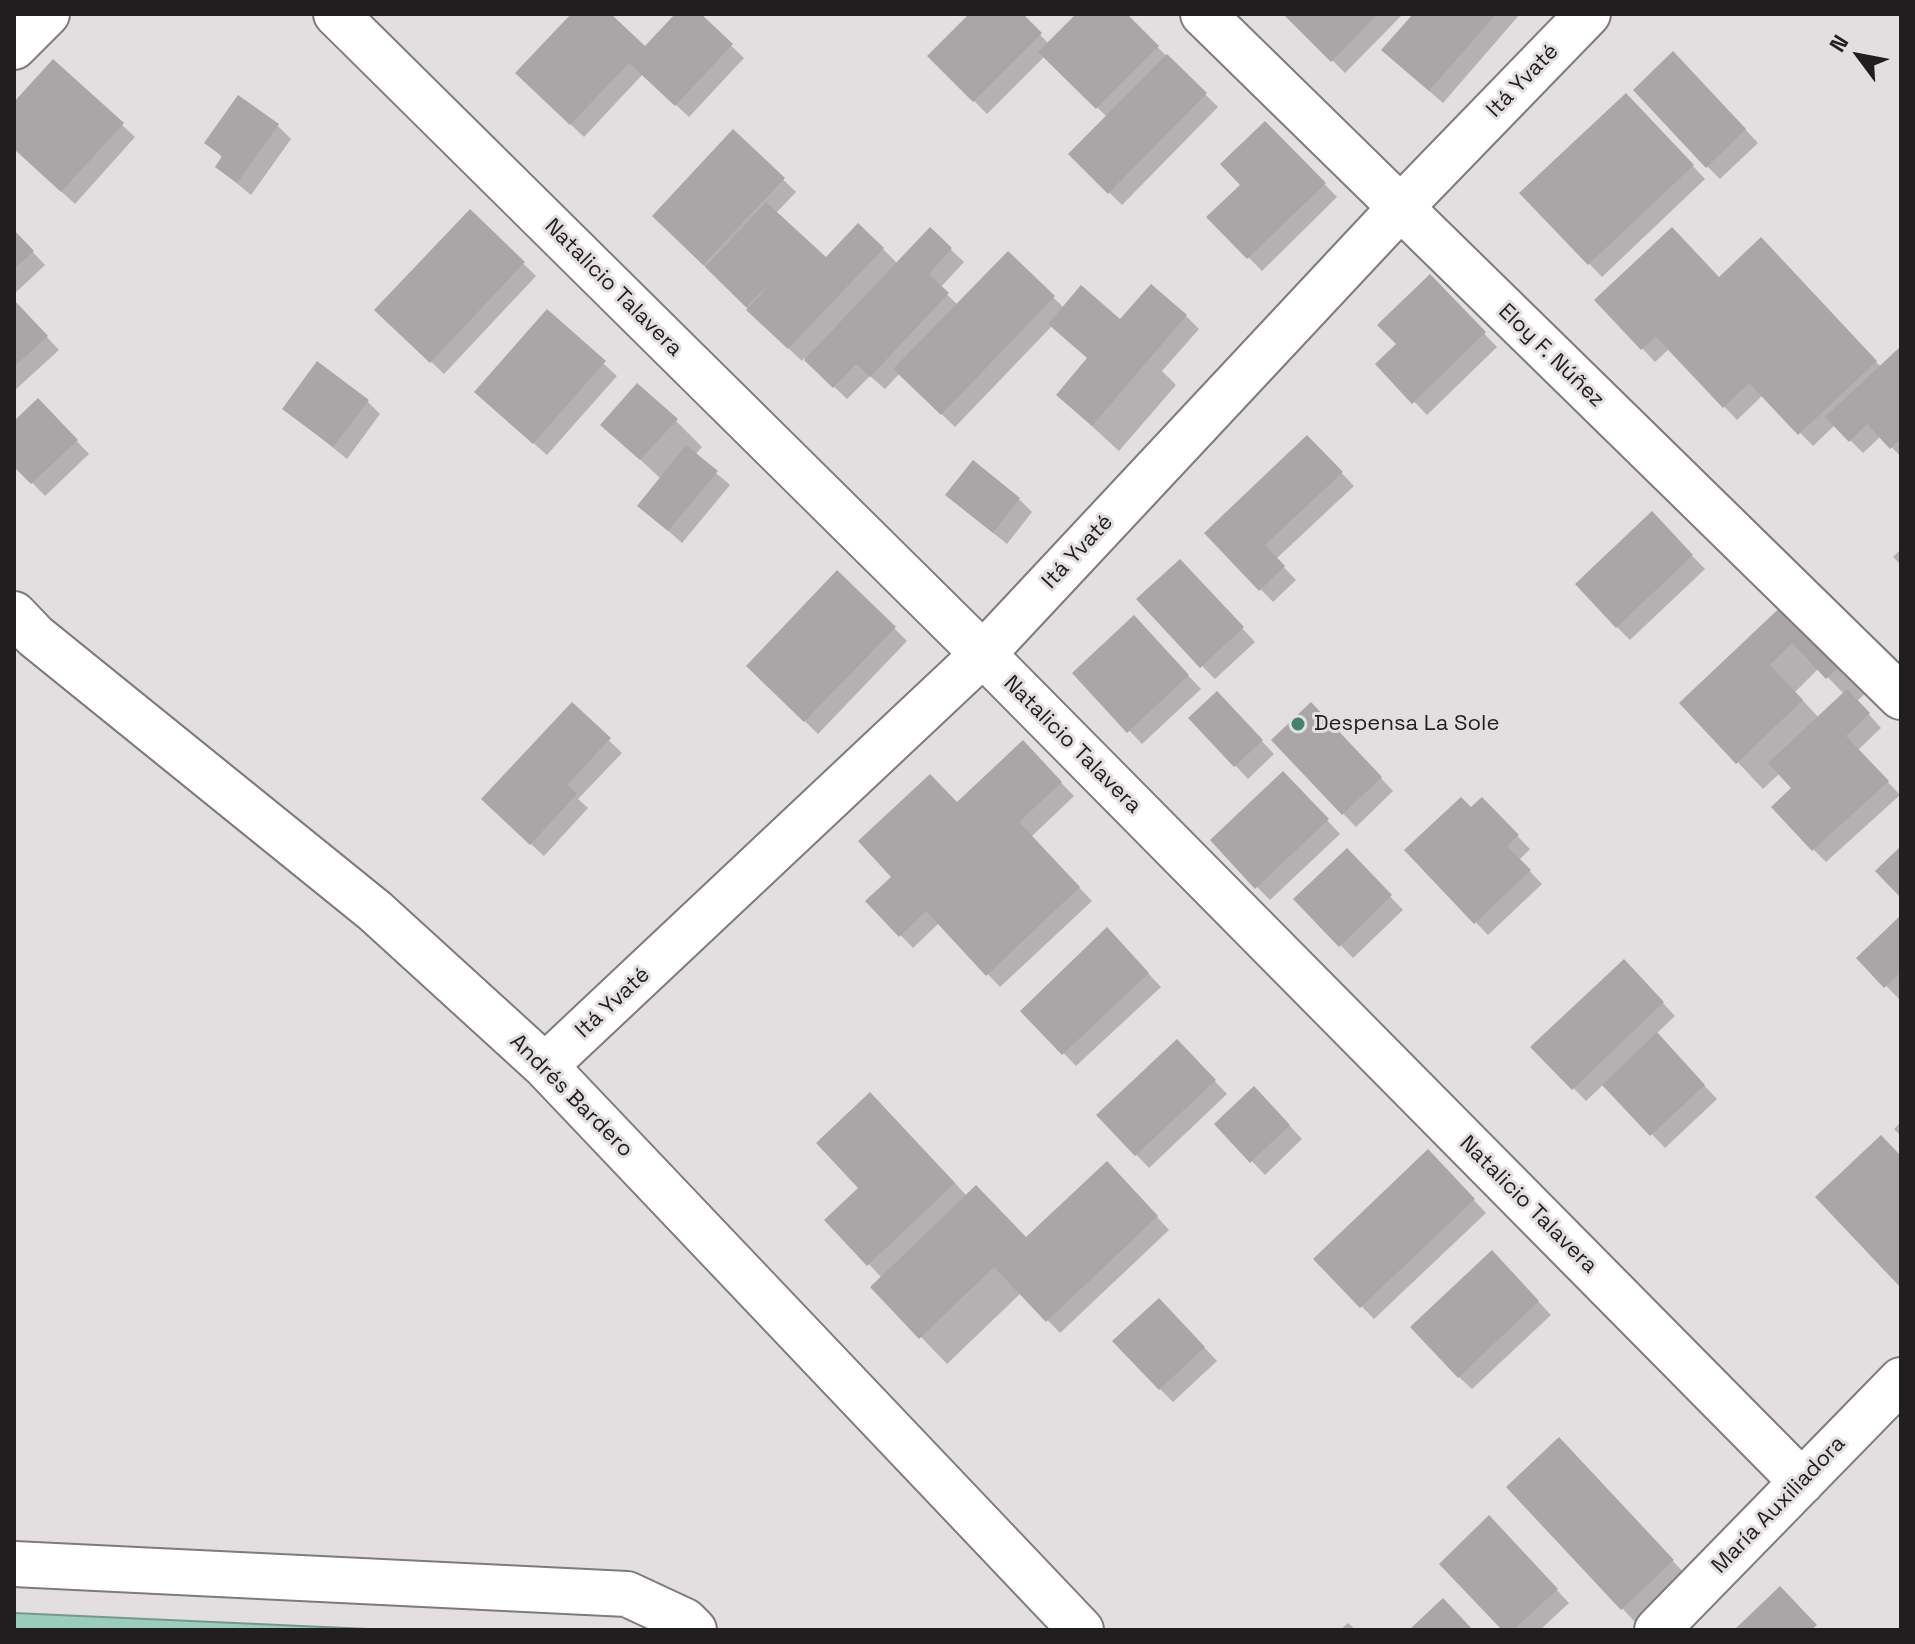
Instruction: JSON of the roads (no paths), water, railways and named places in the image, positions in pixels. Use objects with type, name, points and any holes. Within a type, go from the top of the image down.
[{"type":"street","points":[[14,47],[47,14]]},
{"type":"street","name":"Natalicio Talavera","points":[[336,14],[983,654],[1802,1482]]},
{"type":"street","name":"Eloy F. Núñez","points":[[1203,14],[1901,697]]},
{"type":"street","name":"Itá Yvaté","points":[[545,1066],[983,654],[1400,208],[1588,14]]},
{"type":"street","name":"Andrés Bardero","points":[[14,614],[35,636],[375,911],[545,1066],[1081,1630]]},
{"type":"street","name":"María Auxiliadora","points":[[1657,1630],[1901,1380]]},
{"type":"street","points":[[14,1564],[627,1594],[685,1621],[694,1630]]},
{"type":"place","name":"Despensa La Sole","points":[[1298,724]]}]
